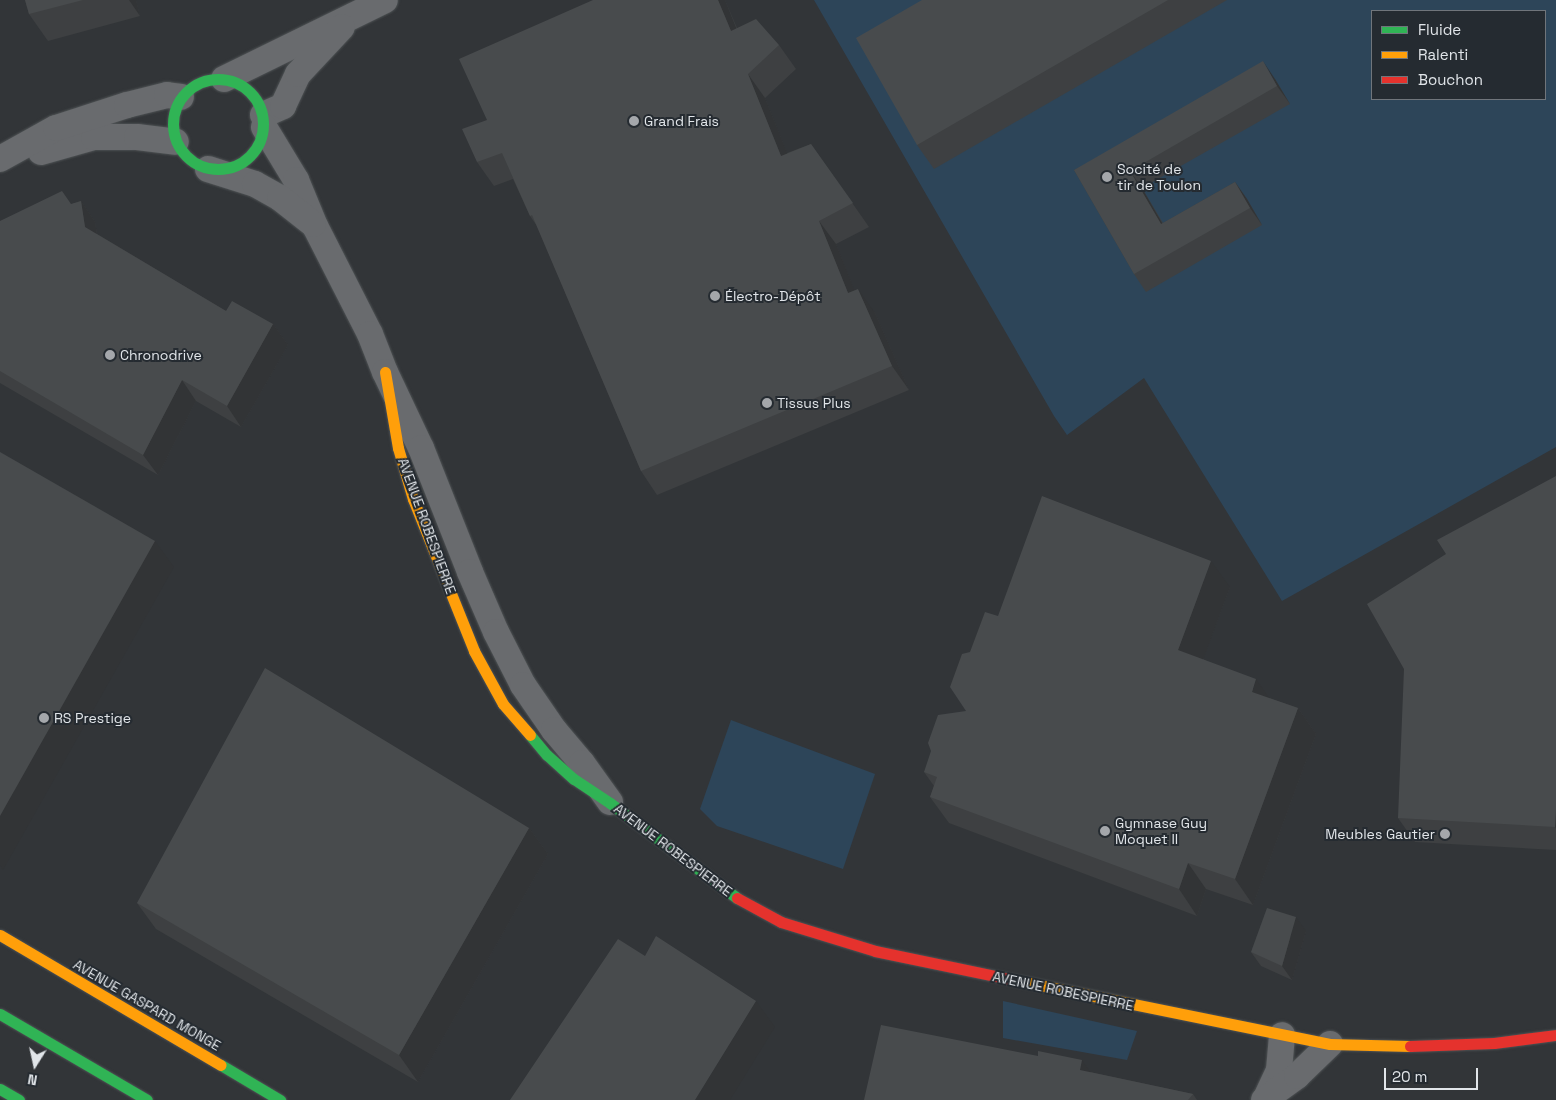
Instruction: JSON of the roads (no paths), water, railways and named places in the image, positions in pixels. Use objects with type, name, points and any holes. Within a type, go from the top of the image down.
[{"type":"street","points":[[224,78],[235,82],[253,95],[263,121],[256,149],[239,165],[224,169],[208,169],[195,164],[184,154],[176,142],[172,124],[173,114],[181,97],[200,82],[224,78],[385,0]]},
{"type":"street","points":[[263,121],[283,106],[298,74],[352,16]]},
{"type":"street","points":[[0,159],[56,128],[127,105],[167,95],[181,97]]},
{"type":"street","name":"AVENUE ROBESPIERRE","points":[[263,121],[296,180],[315,226],[370,334],[385,372],[421,448],[496,632],[523,685],[549,724],[582,763],[610,803],[738,899],[781,922],[884,953],[1330,1044],[1428,1046],[1494,1043],[1556,1035]]},
{"type":"street","points":[[0,166],[61,145],[94,138],[137,136],[176,142]]},
{"type":"street","name":"AVENUE ROBESPIERRE","points":[[208,169],[255,184],[280,198],[315,226]]},
{"type":"street","name":"AVENUE GASPARD MONGE","points":[[0,936],[280,1100]]},
{"type":"street","points":[[0,1014],[147,1100]]},
{"type":"street","points":[[1265,1099],[1279,1070],[1282,1035]]},
{"type":"street","points":[[1265,1099],[1297,1076],[1330,1044]]},
{"type":"street","points":[[0,1089],[19,1100]]},
{"type":"place","name":"Grand Frais","points":[[634,121]]},
{"type":"place","name":"Socité de tir de Toulon","points":[[1107,177]]},
{"type":"place","name":"Électro-Dépôt","points":[[715,296]]},
{"type":"place","name":"Chronodrive","points":[[110,355]]},
{"type":"place","name":"Tissus Plus","points":[[767,403]]},
{"type":"place","name":"RS Prestige","points":[[44,718]]},
{"type":"place","name":"Gymnase Guy Moquet II","points":[[1105,831]]},
{"type":"place","name":"Meubles Gautier","points":[[1445,834]]}]
